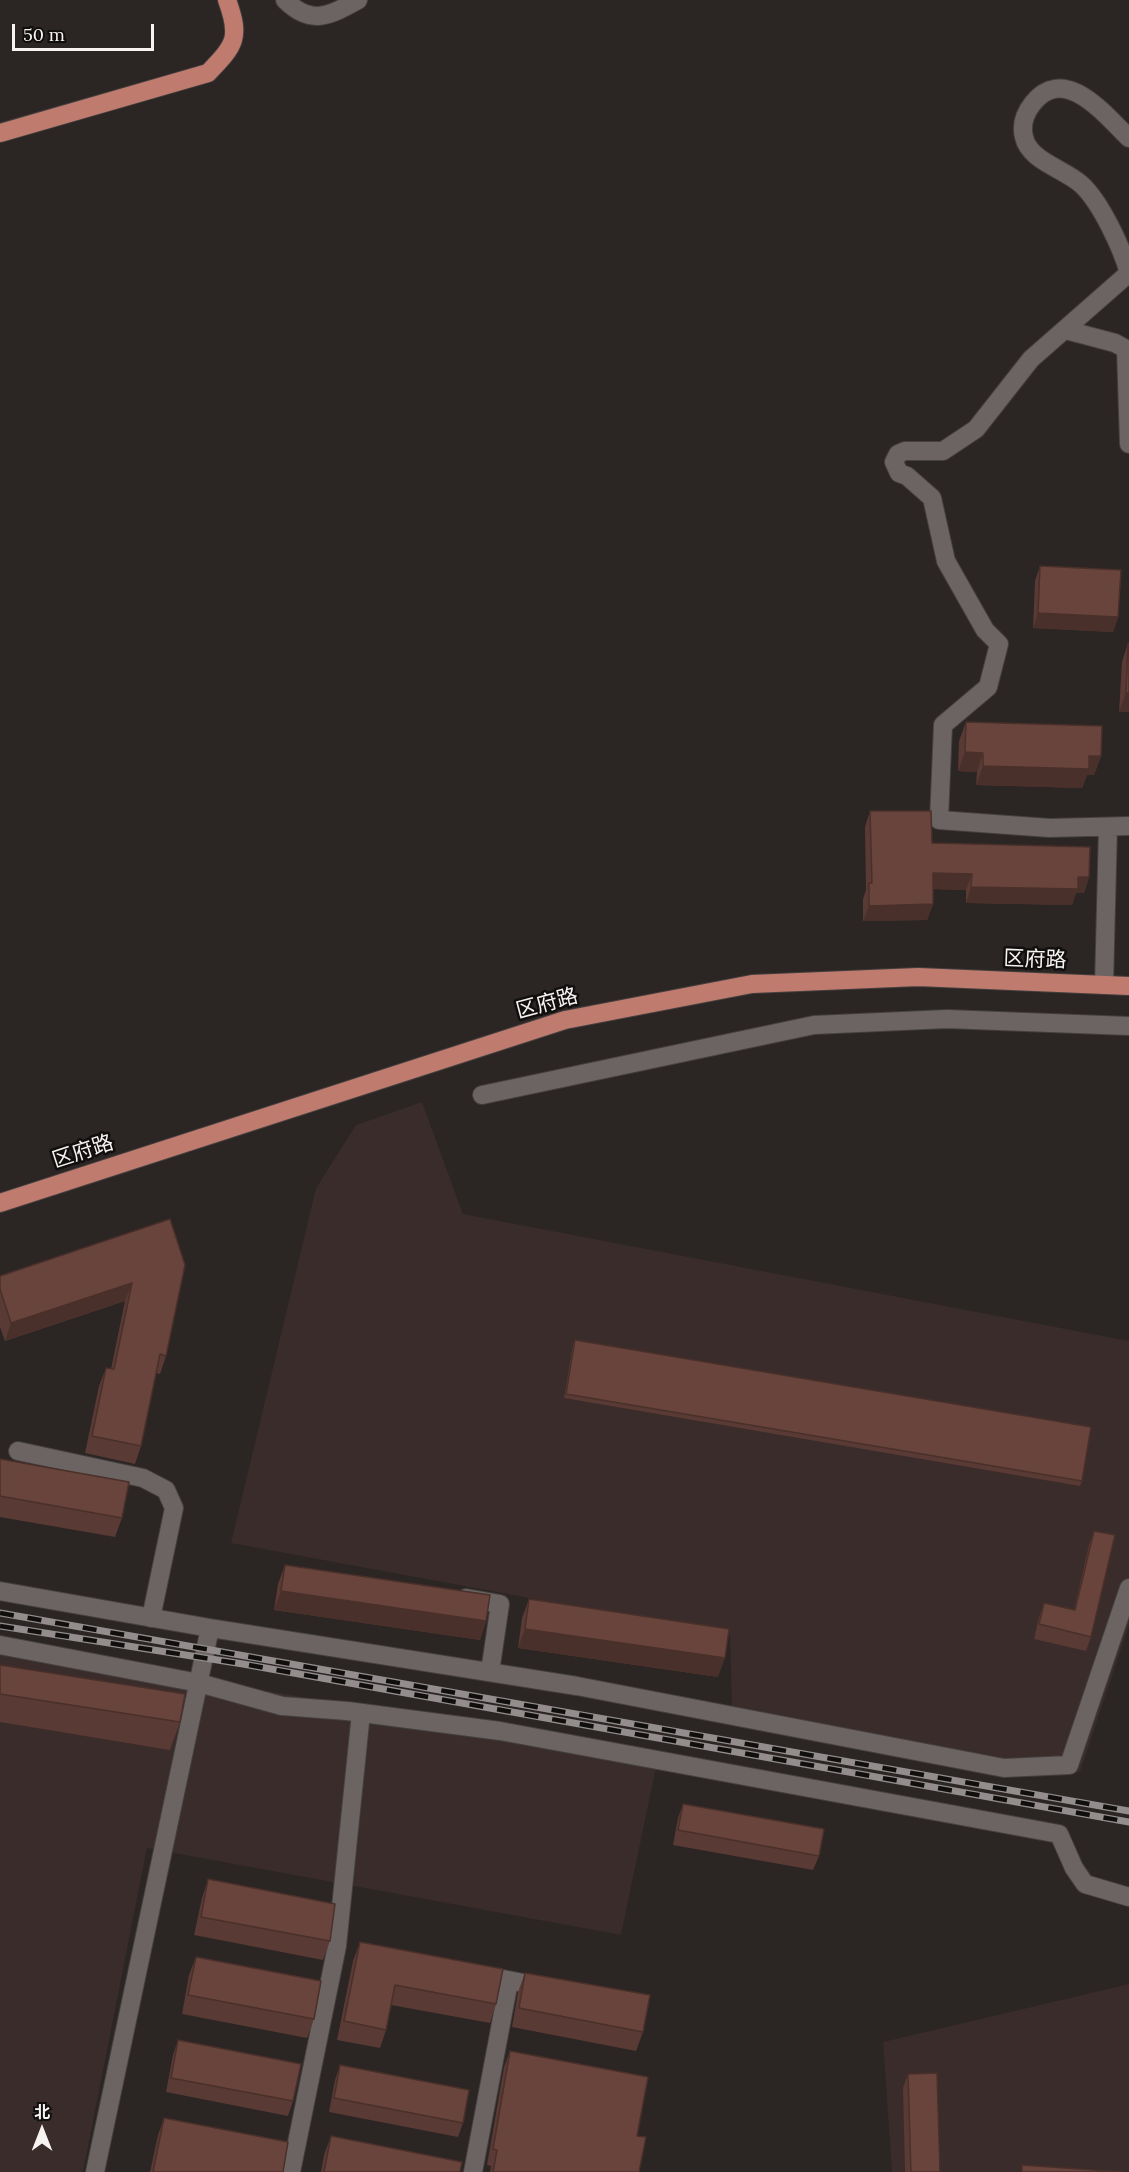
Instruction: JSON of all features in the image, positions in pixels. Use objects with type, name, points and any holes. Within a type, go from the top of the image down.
[{"type":"main road","points":[[0,133],[208,73],[229,51],[234,34],[236,25],[227,0]]},
{"type":"main road","name":"区府路","points":[[0,1203],[345,1089],[565,1020],[588,1015],[752,984],[918,977],[1129,986]]},
{"type":"street","points":[[285,0],[311,17],[333,13],[358,0]]},
{"type":"street","points":[[1129,138],[1085,96],[1073,90],[1060,89],[1046,92],[1031,105],[1023,123],[1028,149],[1083,186],[1120,244],[1129,273],[1031,359],[976,429],[943,451],[901,452],[895,458],[894,466],[899,473],[907,476],[932,498],[946,561],[985,630],[999,644],[987,687],[943,725],[939,820],[1050,828],[1129,826]]},
{"type":"street","points":[[1066,330],[1115,343],[1126,349],[1129,444]]},
{"type":"street","points":[[1104,985],[1108,827]]},
{"type":"street","points":[[482,1095],[814,1025],[947,1019],[1129,1026]]},
{"type":"street","points":[[18,1451],[142,1478],[166,1490],[174,1508],[151,1618]]},
{"type":"street","points":[[0,1591],[210,1628],[577,1686],[1004,1768],[1069,1765],[1129,1588]]},
{"type":"street","points":[[453,1597],[500,1604],[490,1672]]},
{"type":"street","points":[[95,2172],[210,1628]]},
{"type":"street","points":[[0,1646],[200,1683],[282,1706],[361,1713],[500,1731],[1059,1834],[1074,1868],[1085,1884],[1129,1897]]},
{"type":"street","points":[[291,2172],[337,1947],[361,1713]]},
{"type":"street","points":[[337,1947],[360,1951]]},
{"type":"street","points":[[463,1972],[556,1989]]},
{"type":"street","points":[[473,2172],[509,1981]]},
{"type":"shaded area","points":[[422,1102],[463,1214],[1129,1341],[1129,1625],[1080,1772],[732,1709],[730,1635],[231,1543],[316,1188],[356,1125]]},
{"type":"shaded area","points":[[0,1645],[658,1758],[621,1935],[147,1848],[83,2172],[0,2172]]},
{"type":"shaded area","points":[[1129,1984],[1129,2172],[892,2172],[883,2042]]},
{"type":"building","points":[[1040,566],[1121,570],[1118,617],[1038,613]]},
{"type":"building","points":[[1128,643],[1129,693],[1126,693]]},
{"type":"building","points":[[966,722],[1102,726],[1101,756],[1089,756],[1089,769],[983,766],[983,753],[965,752]]},
{"type":"building","points":[[870,811],[931,811],[932,843],[1090,847],[1089,877],[1078,877],[1078,889],[971,887],[972,874],[933,873],[933,904],[869,906],[869,883],[872,883]]},
{"type":"building","points":[[170,1219],[185,1265],[166,1356],[160,1354],[141,1446],[92,1436],[106,1368],[114,1369],[132,1283],[11,1323],[0,1289],[0,1276]]},
{"type":"building","points":[[575,1340],[1091,1427],[1082,1481],[566,1394]]},
{"type":"building","points":[[0,1459],[129,1482],[122,1518],[0,1496]]},
{"type":"building","points":[[1094,1531],[1115,1535],[1091,1637],[1039,1624],[1044,1603],[1075,1610]]},
{"type":"building","points":[[285,1565],[490,1595],[486,1621],[281,1591]]},
{"type":"building","points":[[529,1599],[729,1629],[725,1658],[525,1629]]},
{"type":"building","points":[[0,1665],[185,1694],[180,1722],[0,1694]]},
{"type":"building","points":[[683,1804],[824,1829],[819,1856],[678,1830]]},
{"type":"building","points":[[208,1879],[335,1904],[330,1941],[201,1917]]},
{"type":"building","points":[[360,1942],[503,1969],[496,2004],[395,1985],[386,2030],[344,2021]]},
{"type":"building","points":[[196,1957],[321,1981],[314,2019],[188,1995]]},
{"type":"building","points":[[525,1973],[650,1995],[643,2032],[519,2008]]},
{"type":"building","points":[[178,2040],[301,2064],[293,2101],[171,2078]]},
{"type":"building","points":[[510,2051],[648,2077],[637,2136],[646,2137],[639,2172],[493,2172],[497,2150],[493,2149]]},
{"type":"building","points":[[340,2065],[469,2090],[463,2123],[334,2098]]},
{"type":"building","points":[[937,2073],[940,2172],[911,2172],[908,2074]]},
{"type":"building","points":[[164,2118],[288,2142],[283,2172],[153,2172]]},
{"type":"building","points":[[331,2136],[462,2162],[460,2172],[324,2172]]},
{"type":"building","points":[[1022,2165],[1122,2172],[1022,2172]]},
{"type":"railway","points":[[0,1613],[1129,1811]]},
{"type":"railway","points":[[0,1626],[243,1664],[1129,1822]]}]
